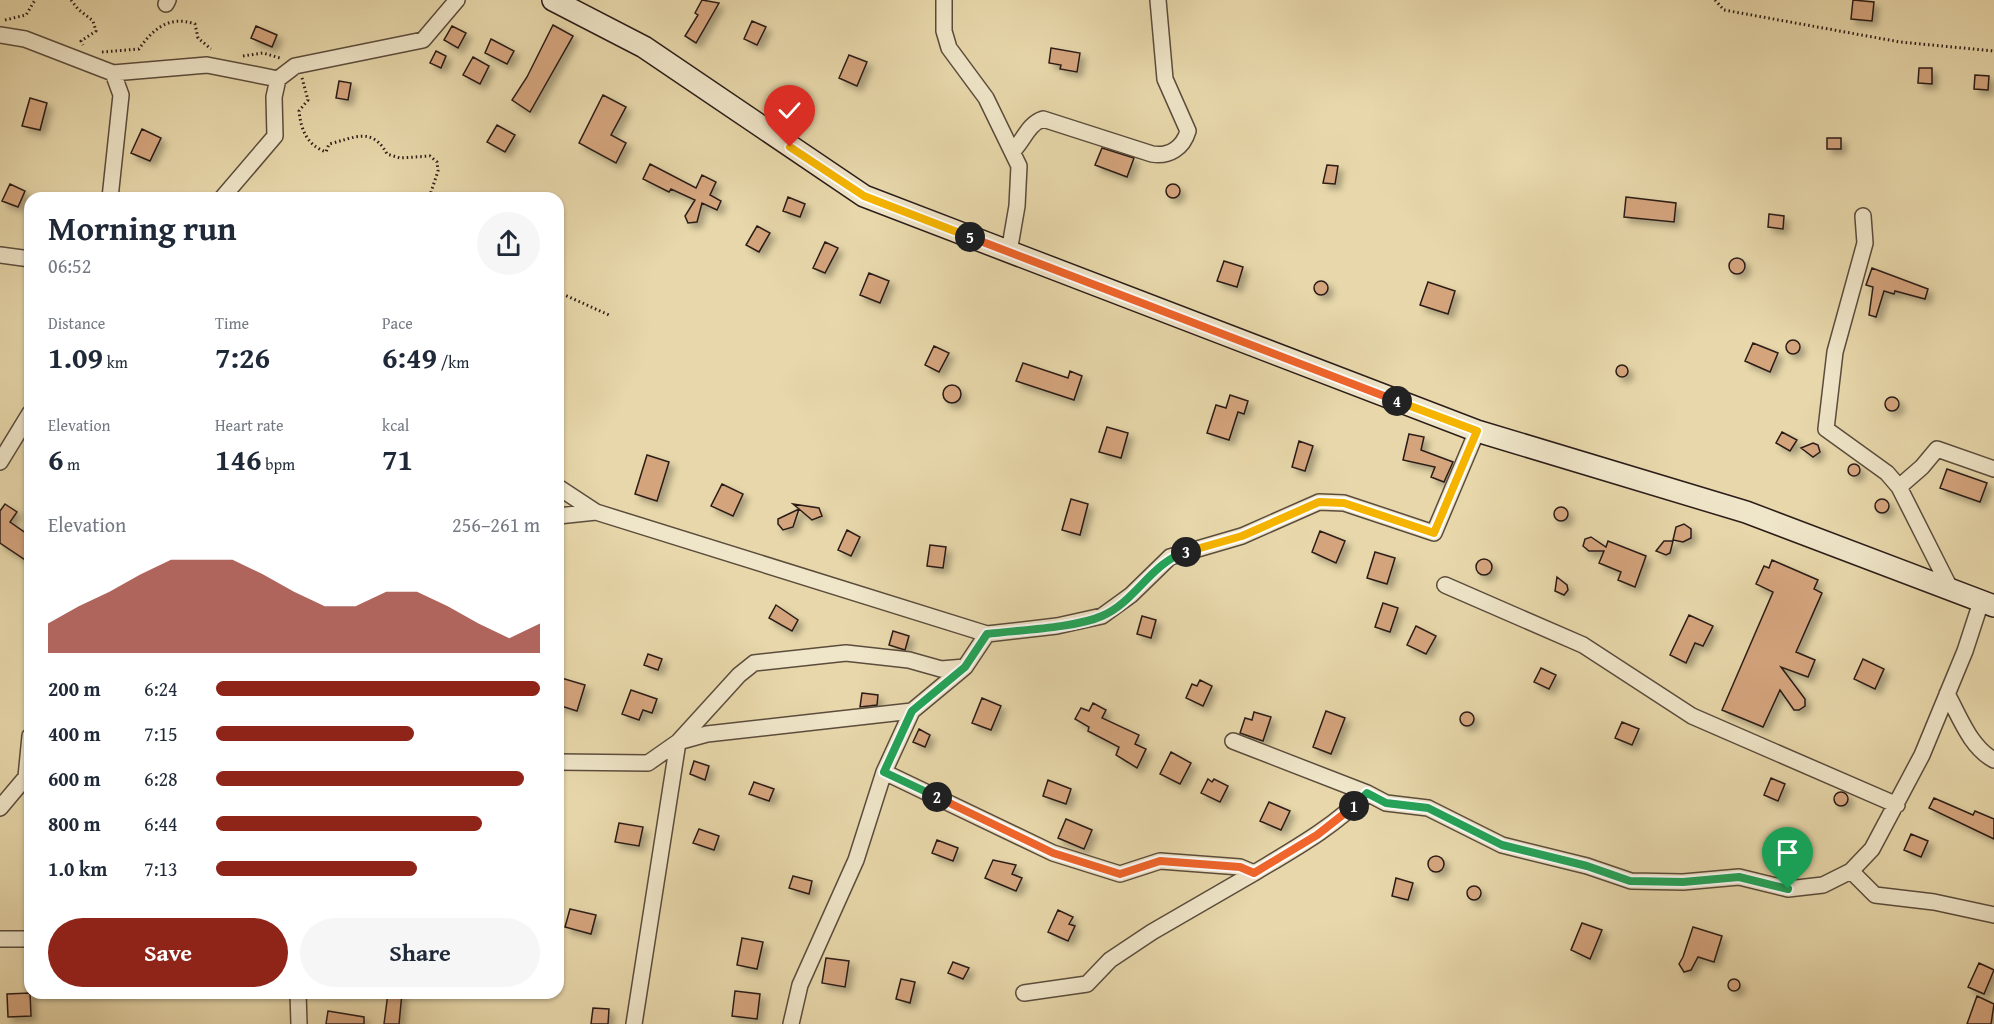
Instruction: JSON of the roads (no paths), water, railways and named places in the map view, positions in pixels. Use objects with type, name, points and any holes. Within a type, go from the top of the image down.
[{"type":"main road","points":[[553,0],[644,47],[864,196],[1477,431],[1746,512],[1988,604]]},
{"type":"street","points":[[227,192],[275,136],[274,97],[278,79],[295,66],[423,40],[457,0]]},
{"type":"street","points":[[944,0],[944,31],[949,48],[986,98],[1019,166],[1017,206],[1009,252]]},
{"type":"street","points":[[1012,151],[1024,141],[1032,124],[1043,118],[1161,156],[1171,153],[1180,146],[1188,131],[1165,79],[1158,0]]},
{"type":"street","points":[[0,35],[25,39],[113,73],[207,65],[278,79]]},
{"type":"street","points":[[111,192],[121,95],[113,73]]},
{"type":"street","points":[[1863,216],[1865,243],[1835,352],[1826,429],[1887,472],[1899,487],[1950,588]]},
{"type":"street","points":[[0,255],[24,259]]},
{"type":"street","points":[[0,462],[24,423]]},
{"type":"street","points":[[564,491],[597,512],[987,634],[1057,626],[1102,616],[1131,595],[1170,557],[1242,536],[1319,502],[1344,503],[1434,533],[1477,431]]},
{"type":"street","points":[[1899,487],[1922,468],[1937,449],[1994,470]]},
{"type":"street","points":[[564,515],[597,512]]},
{"type":"street","points":[[1445,585],[1583,645],[1692,716],[1896,806]]},
{"type":"street","points":[[1233,741],[1367,793],[1386,803],[1428,808],[1502,845],[1587,866],[1630,881],[1683,882],[1739,877],[1788,889],[1823,885],[1851,871],[1872,849],[1922,755],[1988,604]]},
{"type":"street","points":[[791,1024],[800,985],[856,860],[884,772],[912,711],[965,667],[987,634]]},
{"type":"street","points":[[564,762],[648,763],[678,742],[754,663],[846,653],[909,660],[941,669],[965,667]]},
{"type":"street","points":[[1947,694],[1973,741],[1984,755],[1994,760]]},
{"type":"street","points":[[678,742],[707,734],[912,711]]},
{"type":"street","points":[[634,1024],[678,742]]},
{"type":"street","points":[[884,772],[1053,853],[1120,874],[1160,861],[1240,867],[1254,873]]},
{"type":"street","points":[[0,808],[24,780]]},
{"type":"street","points":[[1024,993],[1087,984],[1110,960],[1126,949],[1317,835],[1350,810],[1367,793]]},
{"type":"street","points":[[1851,871],[1875,895],[1934,902],[1994,915]]},
{"type":"street","points":[[0,939],[24,939]]},
{"type":"street","points":[[298,999],[299,1024]]}]
